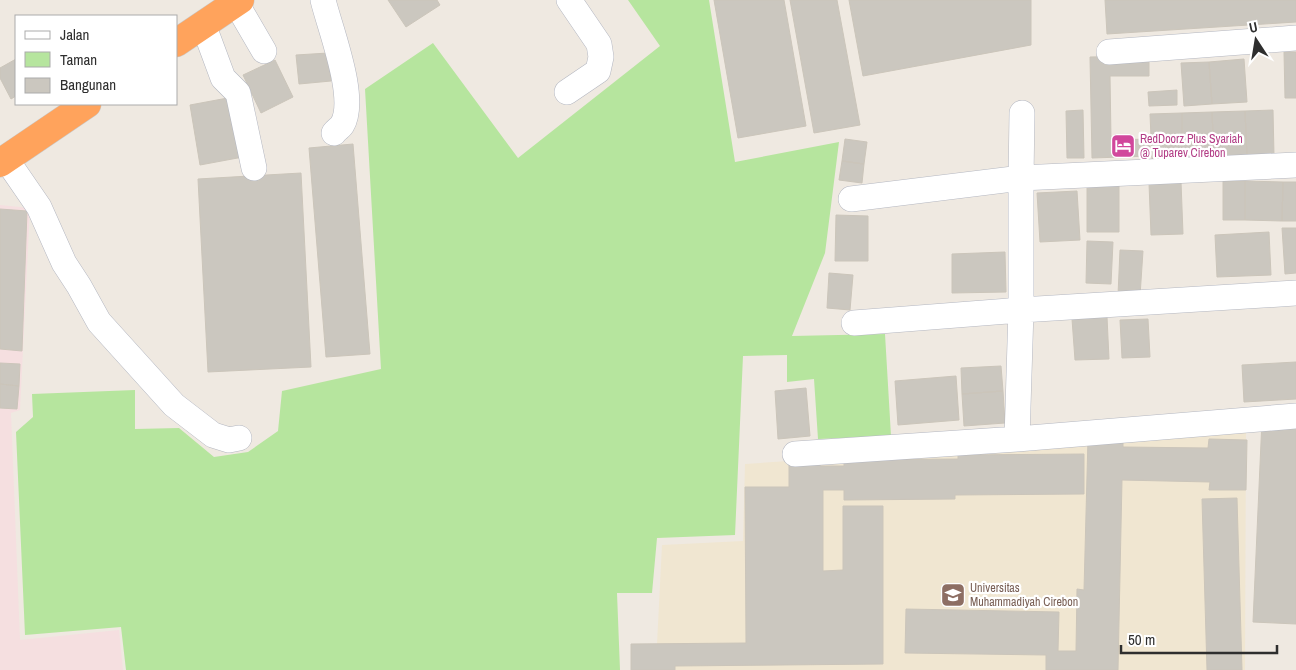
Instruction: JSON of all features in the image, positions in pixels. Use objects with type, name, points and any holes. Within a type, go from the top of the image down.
[{"type":"highway","points":[[178,42],[238,1]]},
{"type":"highway","points":[[3,161],[86,105]]},
{"type":"street","points":[[323,0],[342,63],[348,100],[343,124],[334,133]]},
{"type":"street","points":[[567,92],[598,71],[601,57],[599,44],[569,0]]},
{"type":"street","points":[[238,1],[264,51]]},
{"type":"street","points":[[203,24],[222,78],[238,93],[254,168]]},
{"type":"street","points":[[1109,52],[1296,38]]},
{"type":"street","points":[[1017,439],[1021,310],[1020,178],[1022,113]]},
{"type":"street","points":[[3,161],[39,207],[64,263],[99,322],[174,405],[213,435],[229,440],[239,438]]},
{"type":"street","points":[[851,198],[1020,178],[1296,165]]},
{"type":"street","points":[[854,322],[1296,293]]},
{"type":"street","points":[[795,454],[1017,439],[1296,416]]},
{"type":"shaded area","points":[[0,205],[30,208],[20,410],[11,413],[20,640],[119,630],[123,670],[0,670]]},
{"type":"shaded area","name":"Universitas Muhammadiyah Cirebon","points":[[1246,430],[1245,670],[631,670],[631,644],[657,644],[662,545],[743,541],[745,464]]},
{"type":"green space","points":[[628,0],[709,0],[735,162],[839,142],[825,253],[792,336],[885,334],[891,436],[818,439],[814,379],[787,382],[787,355],[743,356],[735,535],[657,538],[652,593],[617,593],[620,670],[126,670],[121,627],[25,635],[16,432],[33,417],[32,394],[135,390],[135,429],[179,428],[214,457],[248,452],[278,431],[282,391],[381,369],[365,89],[433,43],[518,158],[660,46]]},
{"type":"building","points":[[388,0],[437,0],[440,5],[406,27]]},
{"type":"building","points":[[714,0],[784,0],[806,126],[738,138]]},
{"type":"building","points":[[790,0],[837,0],[860,125],[814,133]]},
{"type":"building","points":[[849,0],[1031,0],[1031,45],[863,76]]},
{"type":"building","points":[[1105,0],[1296,0],[1296,22],[1107,34]]},
{"type":"building","points":[[1284,52],[1296,52],[1296,98],[1285,98]]},
{"type":"building","points":[[328,53],[331,81],[299,84],[296,55]]},
{"type":"building","points":[[1149,56],[1149,76],[1110,76],[1111,140],[1150,139],[1150,156],[1092,158],[1090,57]]},
{"type":"building","points":[[1244,59],[1247,102],[1212,104],[1209,62]]},
{"type":"building","points":[[15,60],[15,97],[11,99],[0,78],[0,68]]},
{"type":"building","points":[[275,60],[293,97],[261,113],[243,75]]},
{"type":"building","points":[[1209,62],[1212,104],[1184,106],[1181,63]]},
{"type":"building","points":[[1177,90],[1177,105],[1149,106],[1148,92]]},
{"type":"building","points":[[233,97],[243,157],[200,165],[190,105]]},
{"type":"building","points":[[1083,110],[1084,158],[1067,158],[1066,111]]},
{"type":"building","points":[[1273,110],[1274,156],[1247,157],[1245,111]]},
{"type":"building","points":[[1245,111],[1247,157],[1214,158],[1212,112]]},
{"type":"building","points":[[1212,112],[1214,158],[1182,159],[1182,113]]},
{"type":"building","points":[[1182,113],[1182,159],[1152,160],[1150,114]]},
{"type":"building","points":[[845,139],[867,142],[864,164],[842,161]]},
{"type":"building","points":[[353,144],[370,354],[326,357],[309,148]]},
{"type":"building","points":[[842,161],[864,164],[862,183],[839,180]]},
{"type":"building","points":[[301,173],[311,367],[208,372],[198,179]]},
{"type":"building","points":[[1223,181],[1245,181],[1245,220],[1223,220]]},
{"type":"building","points":[[1245,181],[1283,182],[1282,221],[1245,220]]},
{"type":"building","points":[[1181,182],[1183,234],[1151,235],[1149,183]]},
{"type":"building","points":[[1283,182],[1296,182],[1296,221],[1282,221]]},
{"type":"building","points":[[1087,184],[1119,184],[1119,232],[1087,232]]},
{"type":"building","points":[[1077,191],[1080,240],[1040,242],[1037,193]]},
{"type":"building","points":[[0,209],[27,211],[22,351],[0,349]]},
{"type":"building","points":[[836,215],[868,216],[868,261],[835,261]]},
{"type":"building","points":[[1282,228],[1296,228],[1296,273],[1285,274]]},
{"type":"building","points":[[1269,232],[1271,275],[1217,277],[1215,235]]},
{"type":"building","points":[[1087,241],[1113,242],[1111,284],[1086,283]]},
{"type":"building","points":[[1120,250],[1143,251],[1140,296],[1118,295]]},
{"type":"building","points":[[1005,252],[1006,292],[952,293],[952,254]]},
{"type":"building","points":[[829,273],[853,275],[850,310],[827,308]]},
{"type":"building","points":[[1107,317],[1109,359],[1075,360],[1072,319]]},
{"type":"building","points":[[1148,319],[1150,357],[1122,358],[1120,320]]},
{"type":"building","points":[[1296,362],[1296,399],[1244,402],[1242,365]]},
{"type":"building","points":[[0,363],[20,364],[19,386],[0,384]]},
{"type":"building","points":[[1001,366],[1003,391],[962,394],[961,368]]},
{"type":"building","points":[[956,376],[959,420],[898,425],[895,381]]},
{"type":"building","points":[[0,384],[19,386],[17,409],[0,408]]},
{"type":"building","points":[[806,388],[810,436],[778,439],[775,391]]},
{"type":"building","points":[[1003,391],[1005,423],[964,426],[962,394]]},
{"type":"building","points":[[1262,420],[1296,421],[1296,624],[1253,622]]},
{"type":"building","points":[[1088,438],[1123,439],[1123,447],[1208,448],[1209,439],[1247,440],[1246,490],[1209,490],[1210,482],[1122,480],[1118,670],[1046,670],[1046,655],[905,653],[906,609],[1059,612],[1058,651],[1076,651],[1077,589],[1084,590]]},
{"type":"building","points":[[1084,454],[1084,494],[955,495],[955,499],[844,500],[844,490],[823,490],[823,571],[843,570],[843,506],[883,506],[883,664],[675,666],[675,670],[631,670],[631,644],[746,643],[745,487],[789,487],[789,461],[820,461],[820,466],[844,466],[844,460],[958,459],[958,455]]},
{"type":"building","points":[[1237,498],[1242,670],[1207,670],[1202,499]]},
{"type":"place","name":"RedDoorz Plus Syariah @ Tuparev Cirebon","points":[[1123,146]]},
{"type":"place","name":"Universitas Muhammadiyah Cirebon","points":[[953,595]]}]
